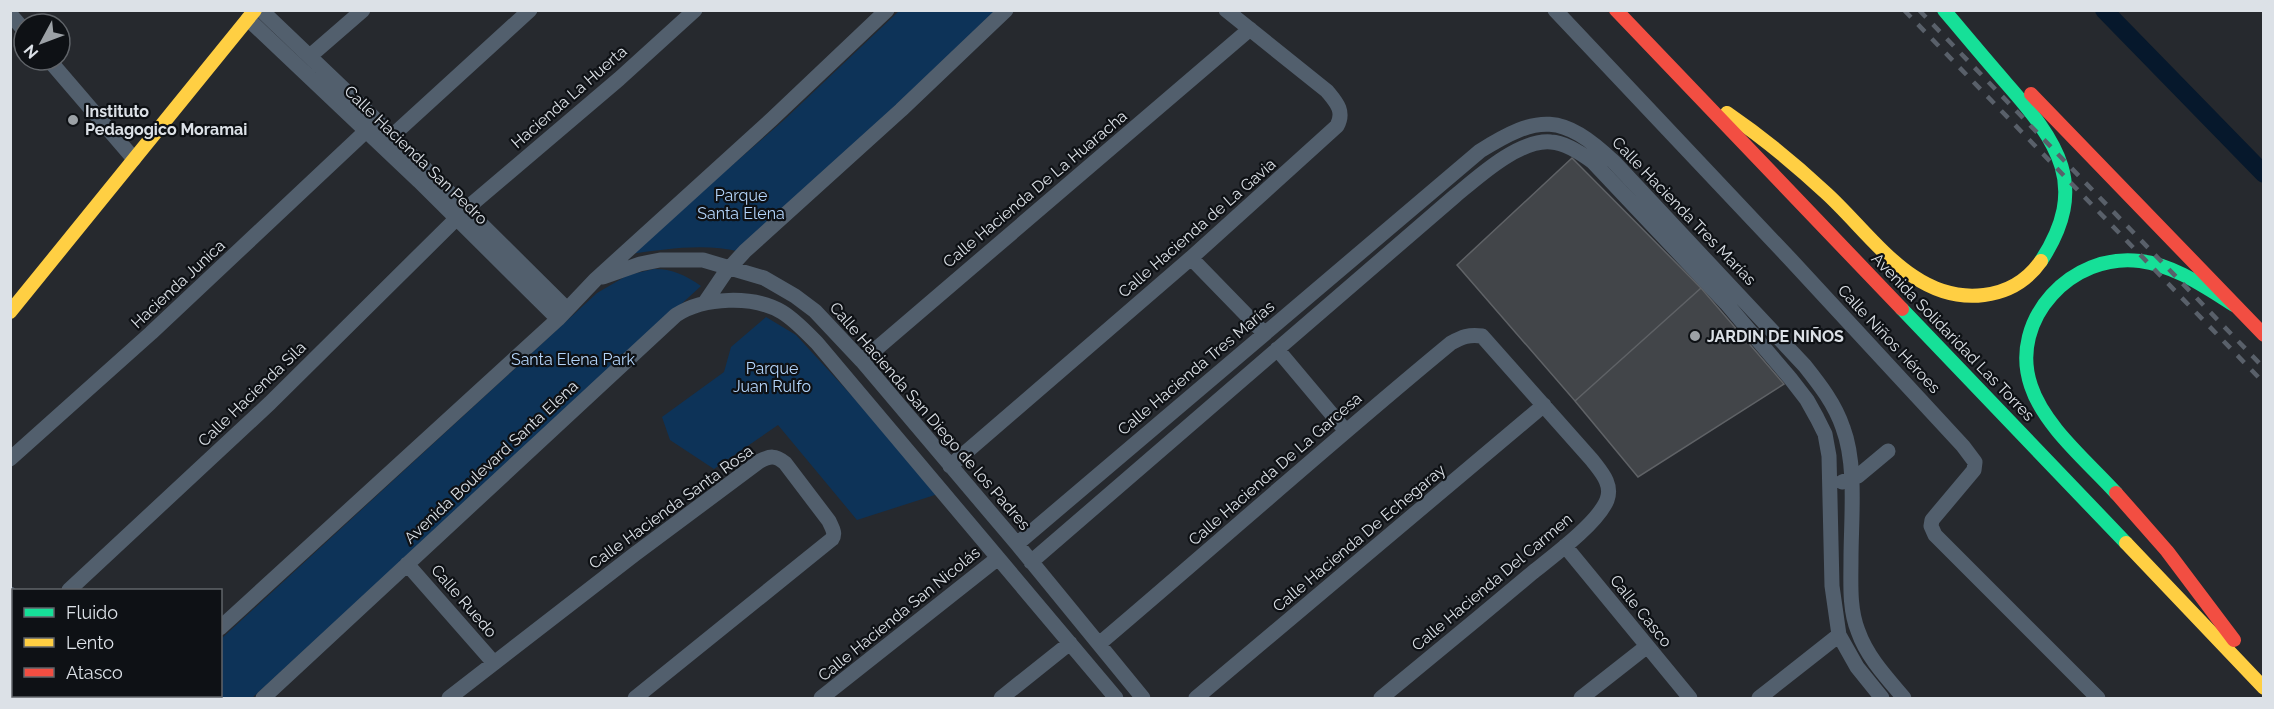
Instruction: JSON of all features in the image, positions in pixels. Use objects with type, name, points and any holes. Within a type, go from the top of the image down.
[{"type":"main road","name":"Avenida Solidaridad Las Torres","points":[[1616,10],[2264,688]]},
{"type":"main road","points":[[1694,91],[1759,135],[1810,177],[1907,272],[1928,287],[1960,295],[1977,295],[2008,288],[2023,281],[2035,270],[2056,237],[2065,207],[2066,191],[2062,168],[2055,146],[2025,104],[1944,10]]},
{"type":"main road","points":[[1950,10],[2264,335]]},
{"type":"main road","points":[[10,312],[254,13]]},
{"type":"main road","points":[[2234,304],[2166,266],[2121,259],[2101,262],[2068,279],[2045,300],[2032,324],[2026,354],[2027,369],[2030,386],[2039,404],[2055,426],[2157,540],[2264,678]]},
{"type":"street","points":[[310,56],[363,10]]},
{"type":"street","points":[[392,136],[530,10]]},
{"type":"street","name":"Hacienda La Huerta","points":[[461,214],[619,79],[695,10]]},
{"type":"street","points":[[222,626],[563,314],[596,279],[772,119],[887,10]]},
{"type":"street","points":[[706,302],[745,251],[901,110],[1005,10]]},
{"type":"street","name":"Calle Hacienda de La Gavia","points":[[950,466],[1191,258],[1329,135],[1340,121],[1340,107],[1327,91],[1226,10]]},
{"type":"street","name":"Calle Niños Héroes","points":[[1555,10],[1963,446],[1975,462],[1974,470],[1932,520],[1931,526],[1935,535],[2098,699]]},
{"type":"street","name":"Calle Hacienda San Pedro","points":[[254,13],[310,56],[392,136],[424,177]]},
{"type":"street","name":"Calle Hacienda San Pedro","points":[[254,13],[366,131],[424,177],[563,314]]},
{"type":"street","name":"Calle Hacienda De La Huaracha","points":[[862,361],[1250,29]]},
{"type":"street","points":[[60,72],[134,159]]},
{"type":"street","points":[[1031,562],[1493,165],[1514,152],[1548,141],[1550,123]]},
{"type":"street","name":"Calle Hacienda Tres Marías","points":[[1017,544],[1480,151],[1513,131],[1527,126],[1550,123],[1579,133],[1600,149],[1649,198],[1805,366],[1828,396],[1844,430],[1848,447],[1851,594],[1857,630],[1868,651],[1904,699]]},
{"type":"street","name":"Hacienda Junica","points":[[10,459],[151,333],[366,131]]},
{"type":"street","name":"Calle Hacienda Tres Marías","points":[[1548,141],[1573,149],[1593,162],[1726,303],[1807,400],[1825,434],[1831,485],[1832,586],[1839,635],[1857,667],[1882,699]]},
{"type":"street","name":"Calle Hacienda Sila","points":[[71,589],[270,403],[461,214]]},
{"type":"street","points":[[1191,258],[1264,333]]},
{"type":"street","name":"Calle Hacienda San Diego de los Padres","points":[[596,279],[640,264],[660,260],[703,260],[764,278],[815,311],[862,361],[1017,544],[1138,693]]},
{"type":"street","points":[[1325,284],[1336,298]]},
{"type":"street","points":[[706,302],[760,303],[783,313],[817,343],[1118,699],[1138,693]]},
{"type":"street","name":"Avenida Boulevard Santa Elena","points":[[263,699],[676,315],[689,306],[706,302]]},
{"type":"street","name":"Calle Hacienda De La Garcesa","points":[[1099,644],[1221,541],[1346,430],[1451,343],[1462,337],[1482,336],[1544,405]]},
{"type":"street","points":[[1277,349],[1346,430]]},
{"type":"street","points":[[1183,403],[1198,418]]},
{"type":"street","name":"Calle Hacienda Del Carmen","points":[[1381,699],[1565,546],[1596,517],[1606,502],[1609,494],[1608,482],[1579,443],[1544,405]]},
{"type":"street","name":"Calle Hacienda De Echegaray","points":[[1196,699],[1544,405]]},
{"type":"street","points":[[897,439],[914,423]]},
{"type":"street","points":[[1831,485],[1850,480],[1888,451]]},
{"type":"street","name":"Calle Hacienda Santa Rosa","points":[[449,699],[759,461],[769,457],[779,458],[829,521],[834,535],[829,542],[635,699]]},
{"type":"street","name":"Calle Casco","points":[[1565,546],[1690,699]]},
{"type":"street","name":"Calle Hacienda San Nicolás","points":[[821,699],[998,558]]},
{"type":"street","name":"Calle Ruedo","points":[[407,564],[494,663]]},
{"type":"street","points":[[1759,699],[1839,635]]},
{"type":"street","points":[[1001,699],[1070,644]]},
{"type":"street","points":[[1581,699],[1646,647]]},
{"type":"green space","name":"Parque Santa Elena","points":[[899,11],[995,11],[741,252],[700,247],[630,254],[784,120]]},
{"type":"green space","name":"Santa Elena Park","points":[[654,269],[667,270],[679,273],[701,286],[252,698],[153,698],[222,697],[222,638],[597,293],[628,275]]},
{"type":"green space","name":"Parque Juan Rulfo","points":[[766,317],[796,335],[938,494],[857,520],[778,425],[714,469],[670,440],[662,417],[724,372],[731,347]]},
{"type":"building","points":[[1572,158],[1701,288],[1575,401],[1457,265]]},
{"type":"building","name":"JARDIN DE NIÑOS","points":[[1701,288],[1784,384],[1638,477],[1575,401]]},
{"type":"waterway","points":[[2104,10],[2264,174]]},
{"type":"railway","points":[[1904,10],[2264,383]]},
{"type":"railway","points":[[1919,10],[2264,368]]},
{"type":"traffic: fast","points":[[1944,10],[2024,105],[2053,145],[2061,166],[2065,187],[2064,210],[2056,234],[2041,261]]},
{"type":"traffic: fast","points":[[2116,493],[2056,429],[2037,401],[2031,386],[2026,361],[2029,337],[2038,315],[2052,295],[2070,279],[2091,267],[2115,261],[2140,261],[2165,267],[2189,278],[2234,305]]},
{"type":"traffic: fast","points":[[1902,309],[2126,543]]},
{"type":"traffic: slow","points":[[10,312],[255,10]]},
{"type":"traffic: slow","points":[[1727,113],[1766,141],[1826,193],[1896,263],[1915,278],[1936,289],[1959,295],[1993,293],[2023,280],[2041,261]]},
{"type":"traffic: slow","points":[[2126,543],[2264,688]]},
{"type":"traffic: jam","points":[[1616,10],[1902,309]]},
{"type":"traffic: jam","points":[[2031,94],[2264,335]]},
{"type":"traffic: jam","points":[[2116,493],[2167,551],[2234,640]]},
{"type":"place","name":"Instituto Pedagogico Moramai","points":[[73,120]]},
{"type":"place","name":"JARDIN DE NIÑOS","points":[[1695,336]]}]
